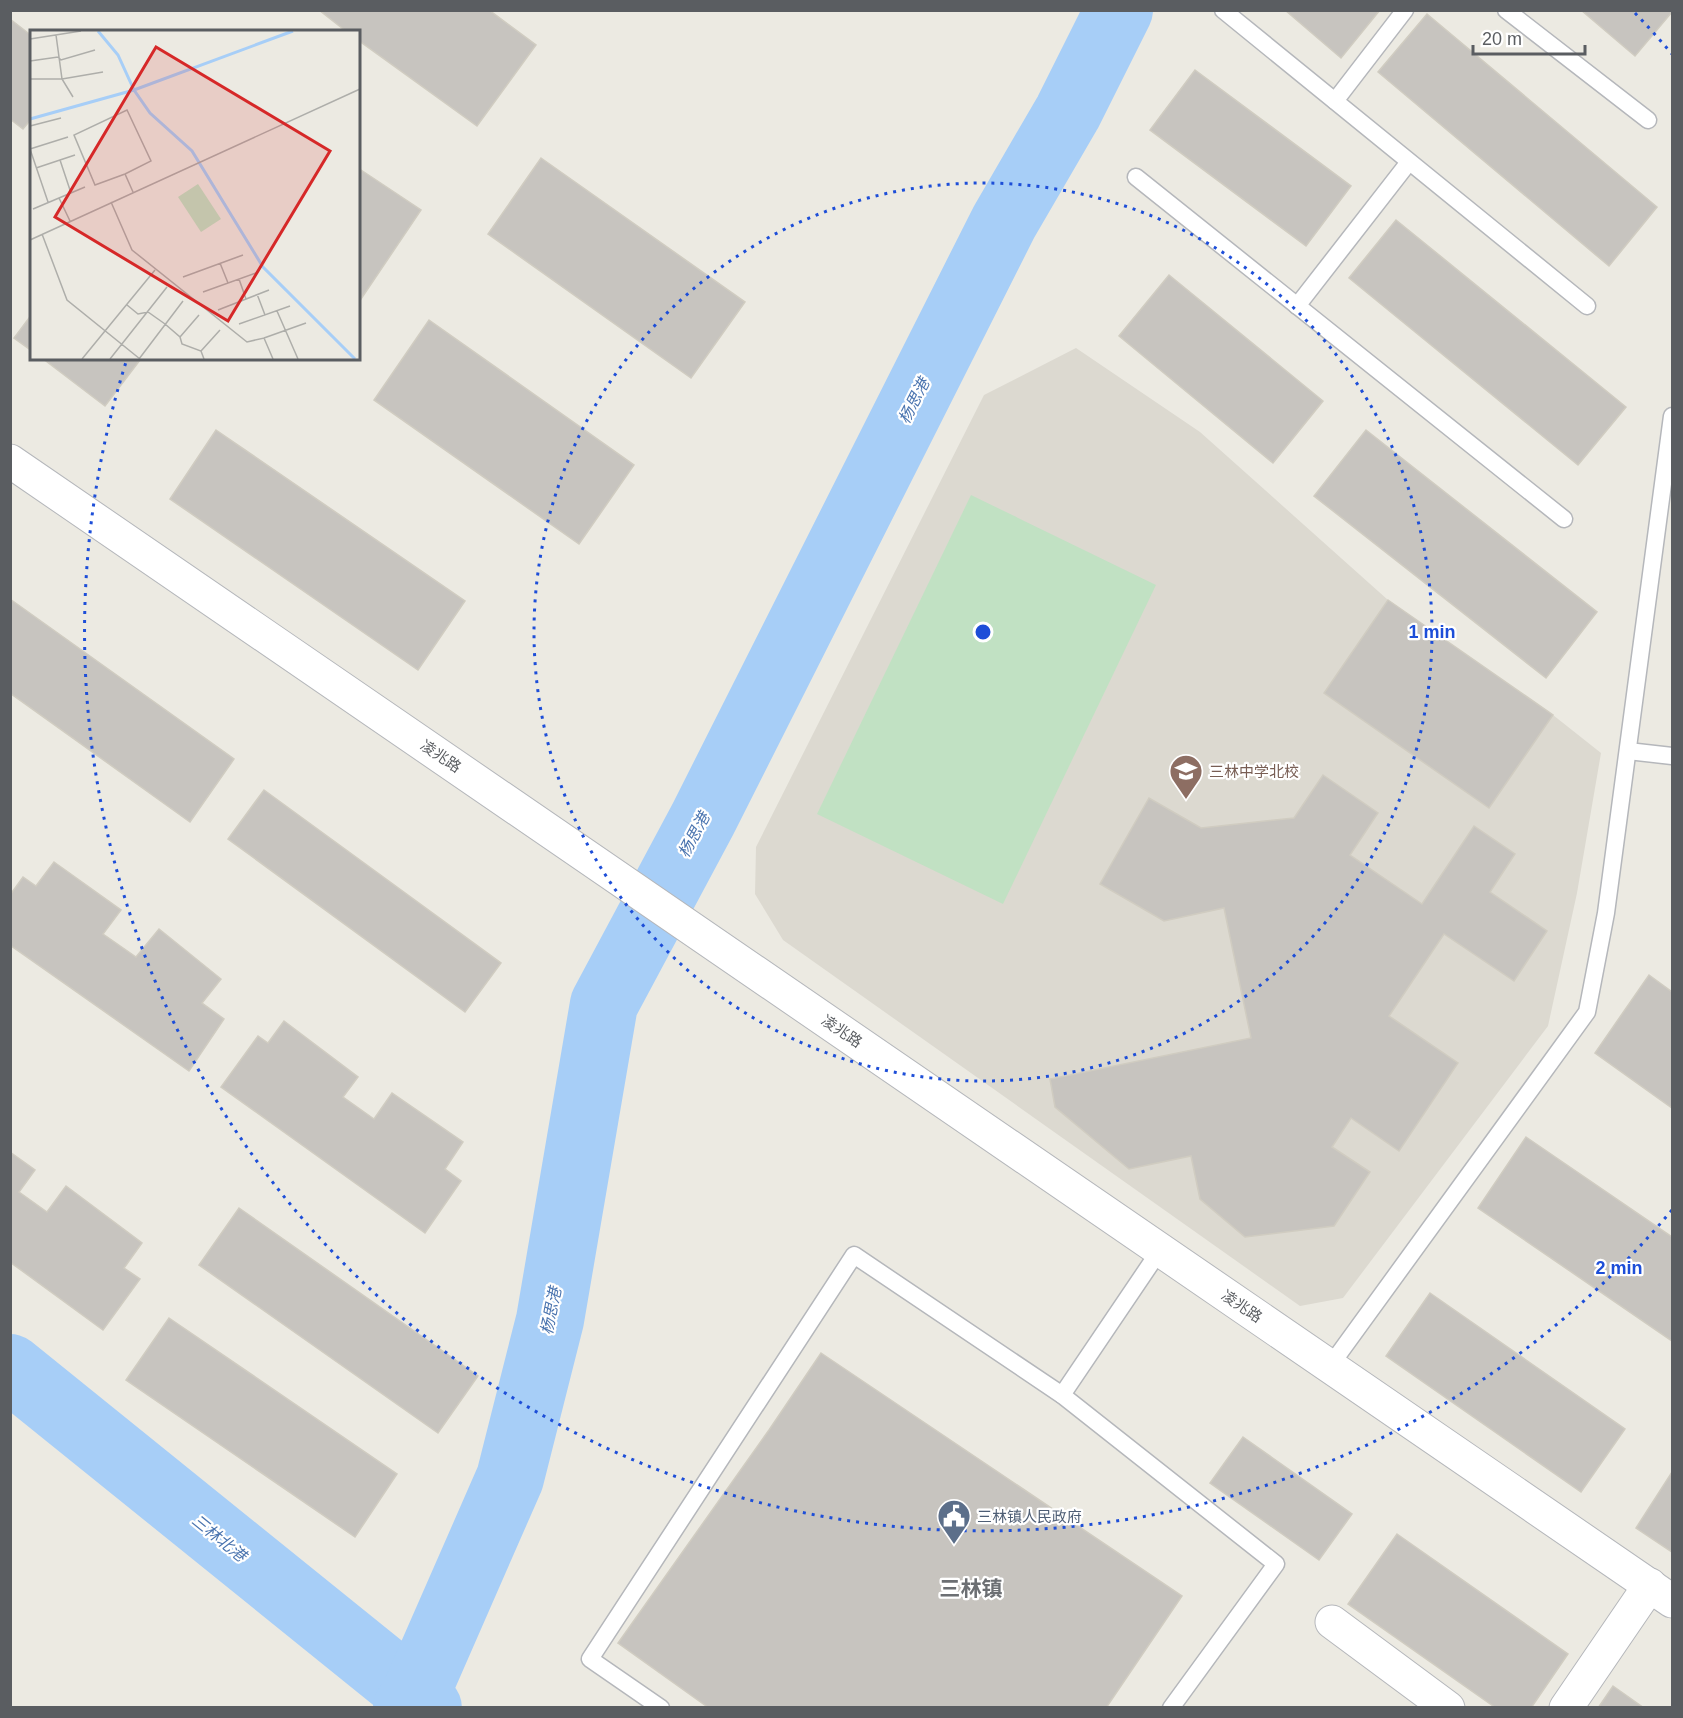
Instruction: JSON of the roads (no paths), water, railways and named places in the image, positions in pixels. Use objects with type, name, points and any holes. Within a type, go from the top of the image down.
[{"type":"street","name":"凌兆路","points":[[10,461],[1661,1593]]},
{"type":"street","points":[[1566,1707],[1661,1593]]},
{"type":"street","points":[[1332,1622],[1440,1705]]},
{"type":"lane","points":[[1223,10],[1587,306]]},
{"type":"lane","points":[[1335,101],[1406,10]]},
{"type":"lane","points":[[1506,10],[1647,120]]},
{"type":"lane","points":[[1297,306],[1409,162]]},
{"type":"lane","points":[[1136,177],[1564,519]]},
{"type":"lane","points":[[1330,1366],[1587,1012],[1606,913],[1672,416]]},
{"type":"lane","points":[[1628,751],[1672,756]]},
{"type":"lane","points":[[1062,1395],[1161,1250]]},
{"type":"lane","points":[[661,1707],[590,1659],[854,1255],[1062,1395],[1276,1564],[1171,1707]]},
{"type":"waterway","name":"杨思港","points":[[407,1708],[415,1695],[510,1478],[550,1320],[604,1004],[703,819],[1004,222],[1068,112],[1119,10]]},
{"type":"waterway","name":"三林北港","points":[[10,1368],[415,1695],[428,1708]]},
{"type":"place","name":"三林中学北校","points":[[1186,800]]},
{"type":"place","name":"三林镇人民政府","points":[[954,1545]]},
{"type":"district","name":"三林镇","points":[[971,1588]]}]
